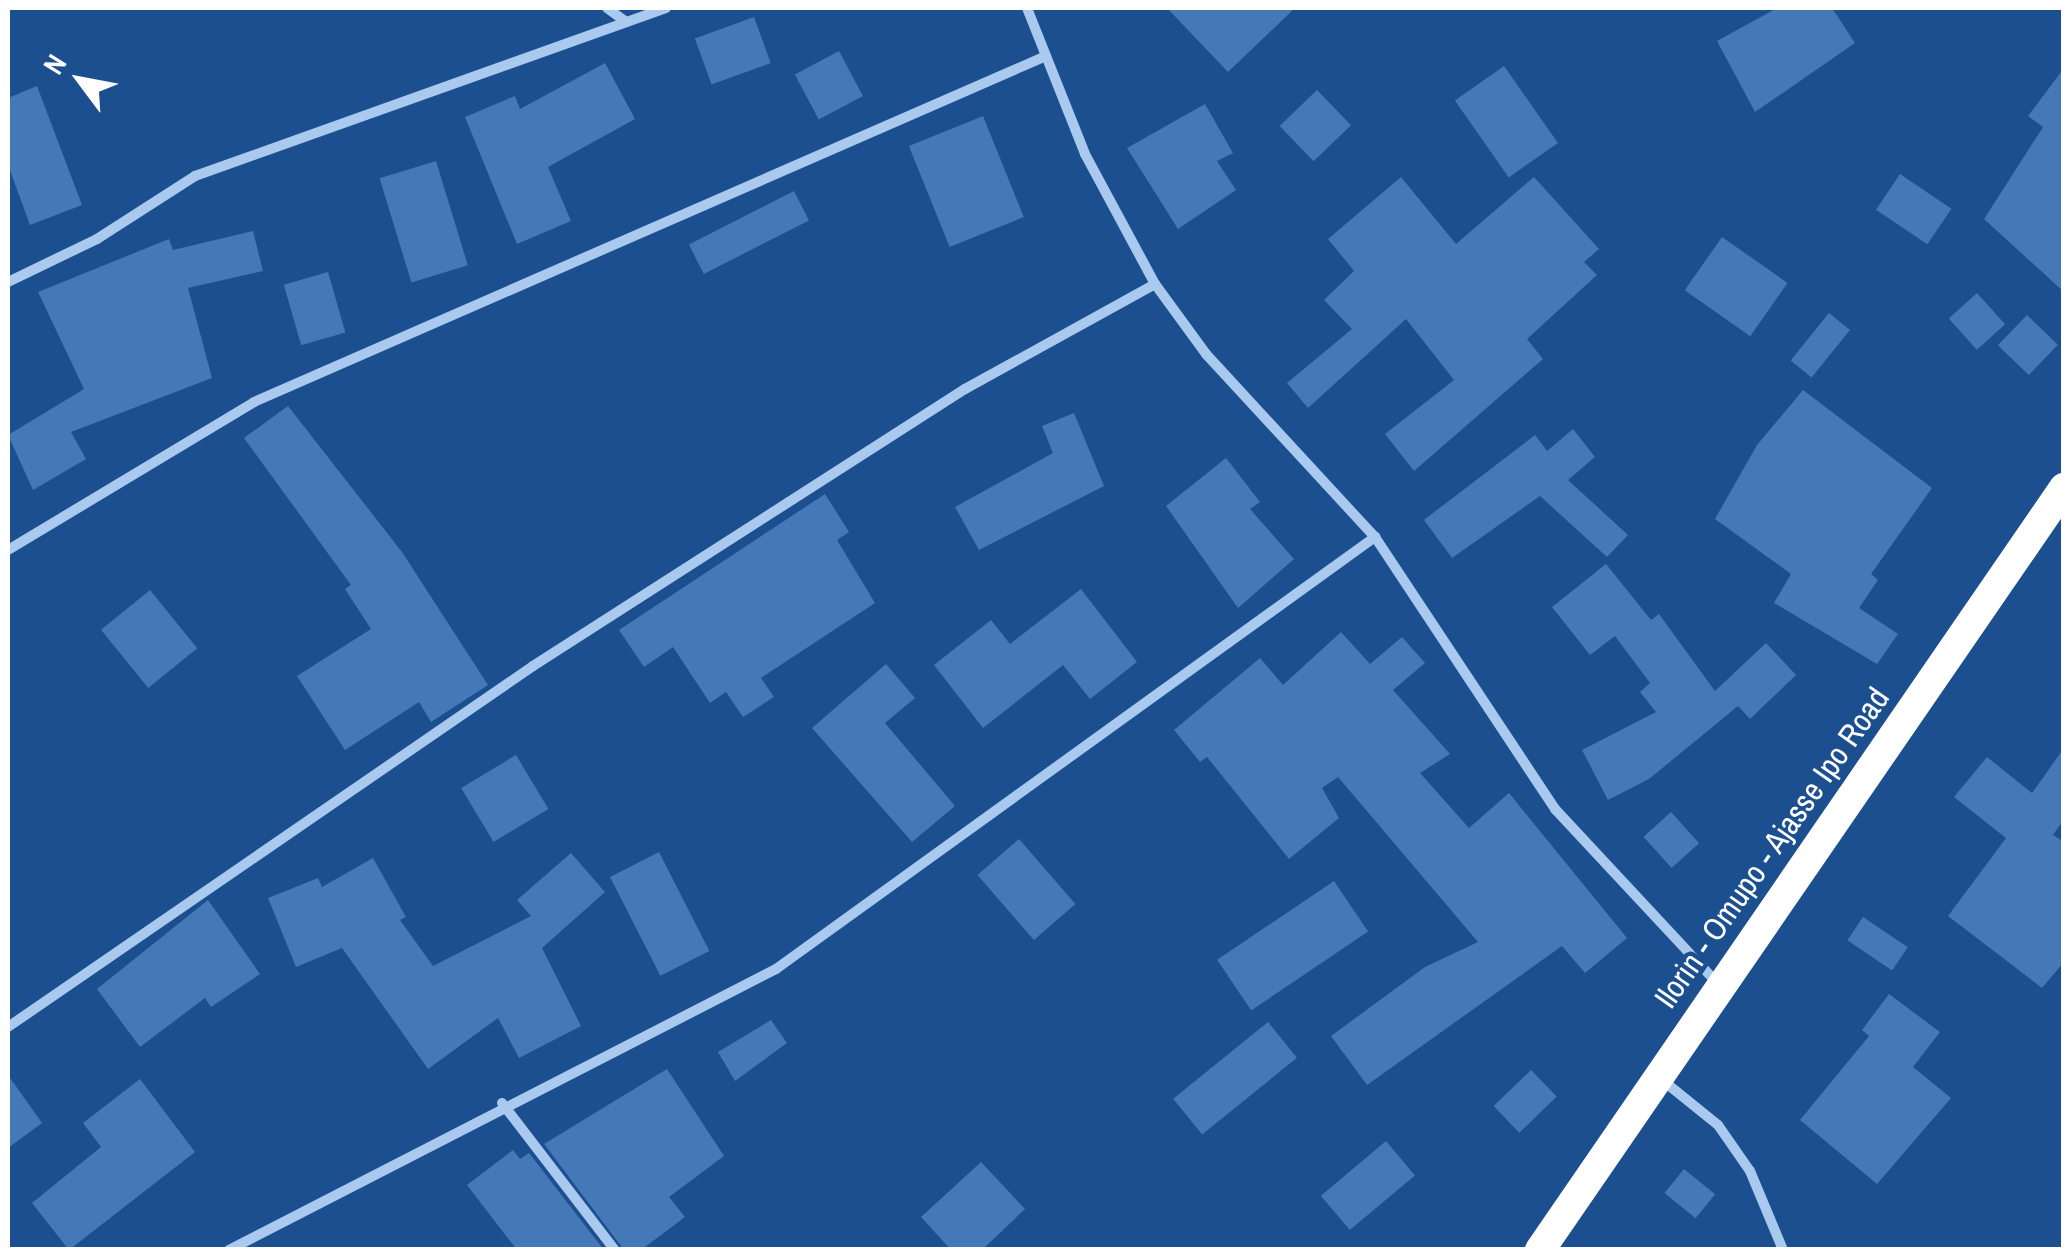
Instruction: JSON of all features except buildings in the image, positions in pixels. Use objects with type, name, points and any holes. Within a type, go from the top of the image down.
[{"type":"highway","name":"Ilorin - Omupo - Ajasse Ipo Road","points":[[1540,1250],[1660,1078],[1717,983],[2064,488]]},
{"type":"street","points":[[607,8],[626,22]]},
{"type":"street","points":[[8,282],[97,239],[195,176],[666,8]]},
{"type":"street","points":[[1027,8],[1085,154],[1155,284],[1206,354],[1375,537],[1554,809],[1717,983]]},
{"type":"street","points":[[8,550],[254,402],[1046,56]]},
{"type":"street","points":[[8,1008],[12,1023],[533,666],[965,390],[1155,284]]},
{"type":"street","points":[[228,1250],[502,1103],[776,969],[1375,537]]},
{"type":"street","points":[[1660,1078],[1718,1124],[1750,1171],[1782,1250]]},
{"type":"street","points":[[502,1103],[616,1250]]}]
